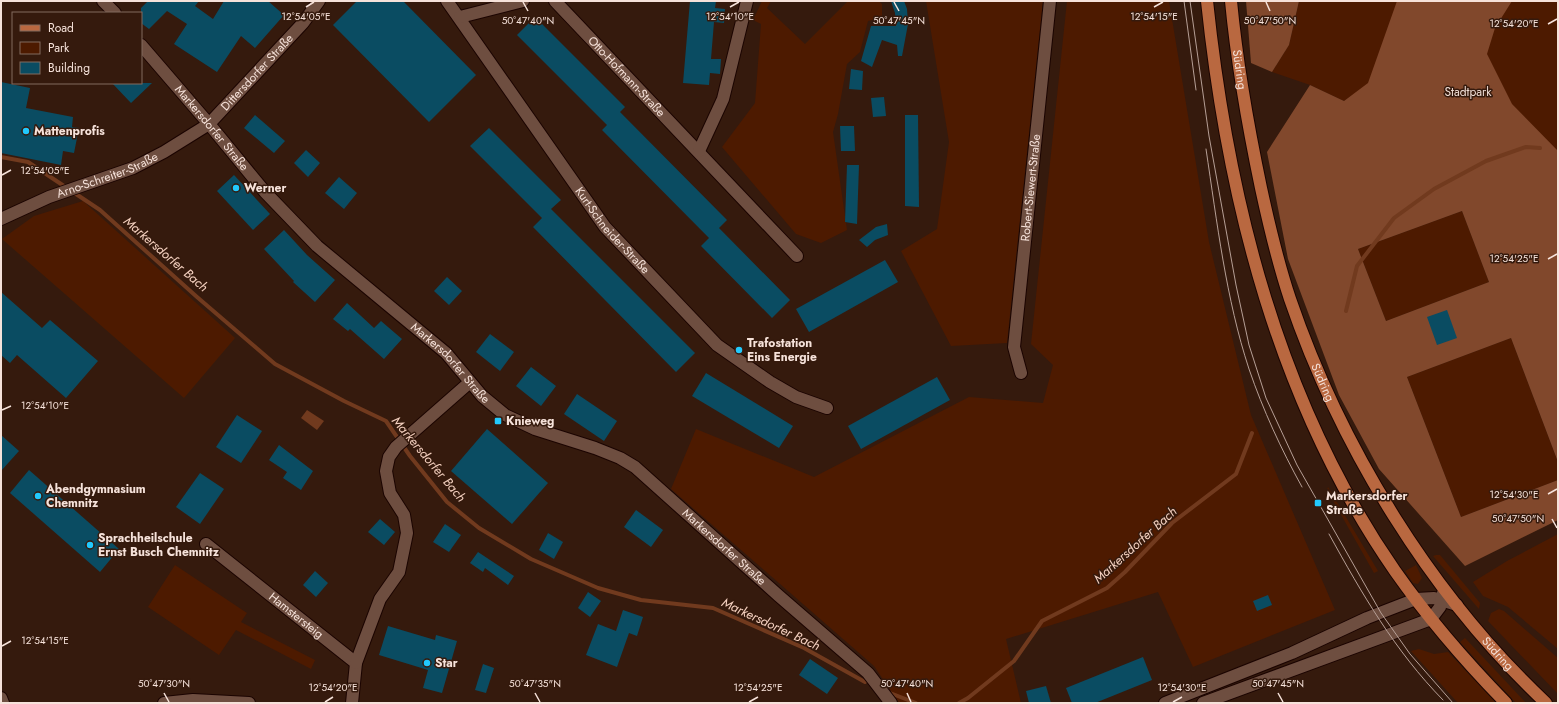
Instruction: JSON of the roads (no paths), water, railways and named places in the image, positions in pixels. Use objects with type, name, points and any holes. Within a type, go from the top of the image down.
[{"type":"main road","name":"Südring","points":[[1207,1],[1220,107],[1245,231],[1280,340],[1309,415],[1346,491],[1395,571],[1468,663],[1506,703]]},
{"type":"main road","name":"Südring","points":[[1231,1],[1235,47],[1254,156],[1270,229],[1290,299],[1331,399],[1369,476],[1403,530],[1477,632],[1546,703]]},
{"type":"street","points":[[103,1],[114,12]]},
{"type":"street","name":"Dittersdorfer Straße","points":[[209,124],[303,23],[319,1]]},
{"type":"street","name":"Kurt-Schneider-Straße","points":[[447,1],[460,17],[605,226],[717,345],[770,382],[796,397],[827,408]]},
{"type":"street","points":[[460,17],[523,1]]},
{"type":"street","name":"Otto-Hofmann-Straße","points":[[555,1],[797,256]]},
{"type":"street","points":[[698,151],[723,99],[747,1]]},
{"type":"street","name":"Robert-Siewert-Straße","points":[[1021,373],[1014,347],[1050,1]]},
{"type":"street","name":"Markersdorfer Straße","points":[[142,46],[209,124],[264,192],[317,246],[446,353],[482,396],[505,414],[535,429],[620,458],[635,467],[773,591],[868,673],[890,703]]},
{"type":"street","name":"Arno-Schreiter-Straße","points":[[1,219],[61,193],[133,168],[164,152],[209,124]]},
{"type":"street","points":[[352,703],[356,663],[380,600],[399,572],[407,533],[404,515],[390,493],[386,471],[389,457],[396,447],[470,382]]},
{"type":"street","name":"Hamstersteig","points":[[206,544],[356,663]]},
{"type":"street","points":[[1203,703],[1432,619],[1440,607],[1442,599],[1442,585]]},
{"type":"street","points":[[1165,703],[1292,653],[1367,618],[1416,599],[1442,599],[1457,605]]},
{"type":"street","points":[[1,698],[3,703]]},
{"type":"street","points":[[164,703],[249,703]]},
{"type":"waterway","name":"Markersdorfer Bach","points":[[1346,311],[1357,266],[1394,218],[1434,189],[1486,161],[1526,147],[1540,148]]},
{"type":"waterway","name":"Markersdorfer Bach","points":[[1,157],[28,162],[100,210],[197,297],[275,364],[344,401],[386,421],[410,456],[447,502],[479,528],[531,559],[598,588],[641,600],[713,608],[804,648],[865,682]]},
{"type":"waterway","name":"Markersdorfer Bach","points":[[959,703],[968,698],[1014,661],[1042,621],[1107,588],[1125,572],[1172,523],[1236,474],[1252,433]]},
{"type":"waterway","name":"Markersdorfer Bach","points":[[890,693],[916,703]]},
{"type":"tram line","points":[[1184,1],[1196,90]]},
{"type":"tram line","points":[[1190,1],[1209,136],[1236,285],[1249,345],[1266,398],[1297,465],[1381,613],[1410,654],[1453,703]]},
{"type":"tram line","points":[[1206,149],[1228,288],[1241,342],[1254,384],[1266,414],[1302,487]]},
{"type":"tram line","points":[[1329,534],[1380,621],[1410,662],[1443,700]]},
{"type":"place","name":"Mattenprofis","points":[[26,131]]},
{"type":"place","name":"Werner","points":[[236,188]]},
{"type":"place","name":"Trafostation Eins Energie","points":[[739,350]]},
{"type":"place","name":"Knieweg","points":[[498,421]]},
{"type":"place","name":"Abendgymnasium Chemnitz","points":[[38,496]]},
{"type":"place","name":"Markersdorfer Straße","points":[[1318,503]]},
{"type":"place","name":"Sprachheilschule Ernst Busch Chemnitz","points":[[90,545]]},
{"type":"place","name":"Star","points":[[427,663]]},
{"type":"park label","name":"Stadtpark","points":[[1468,92]]}]
